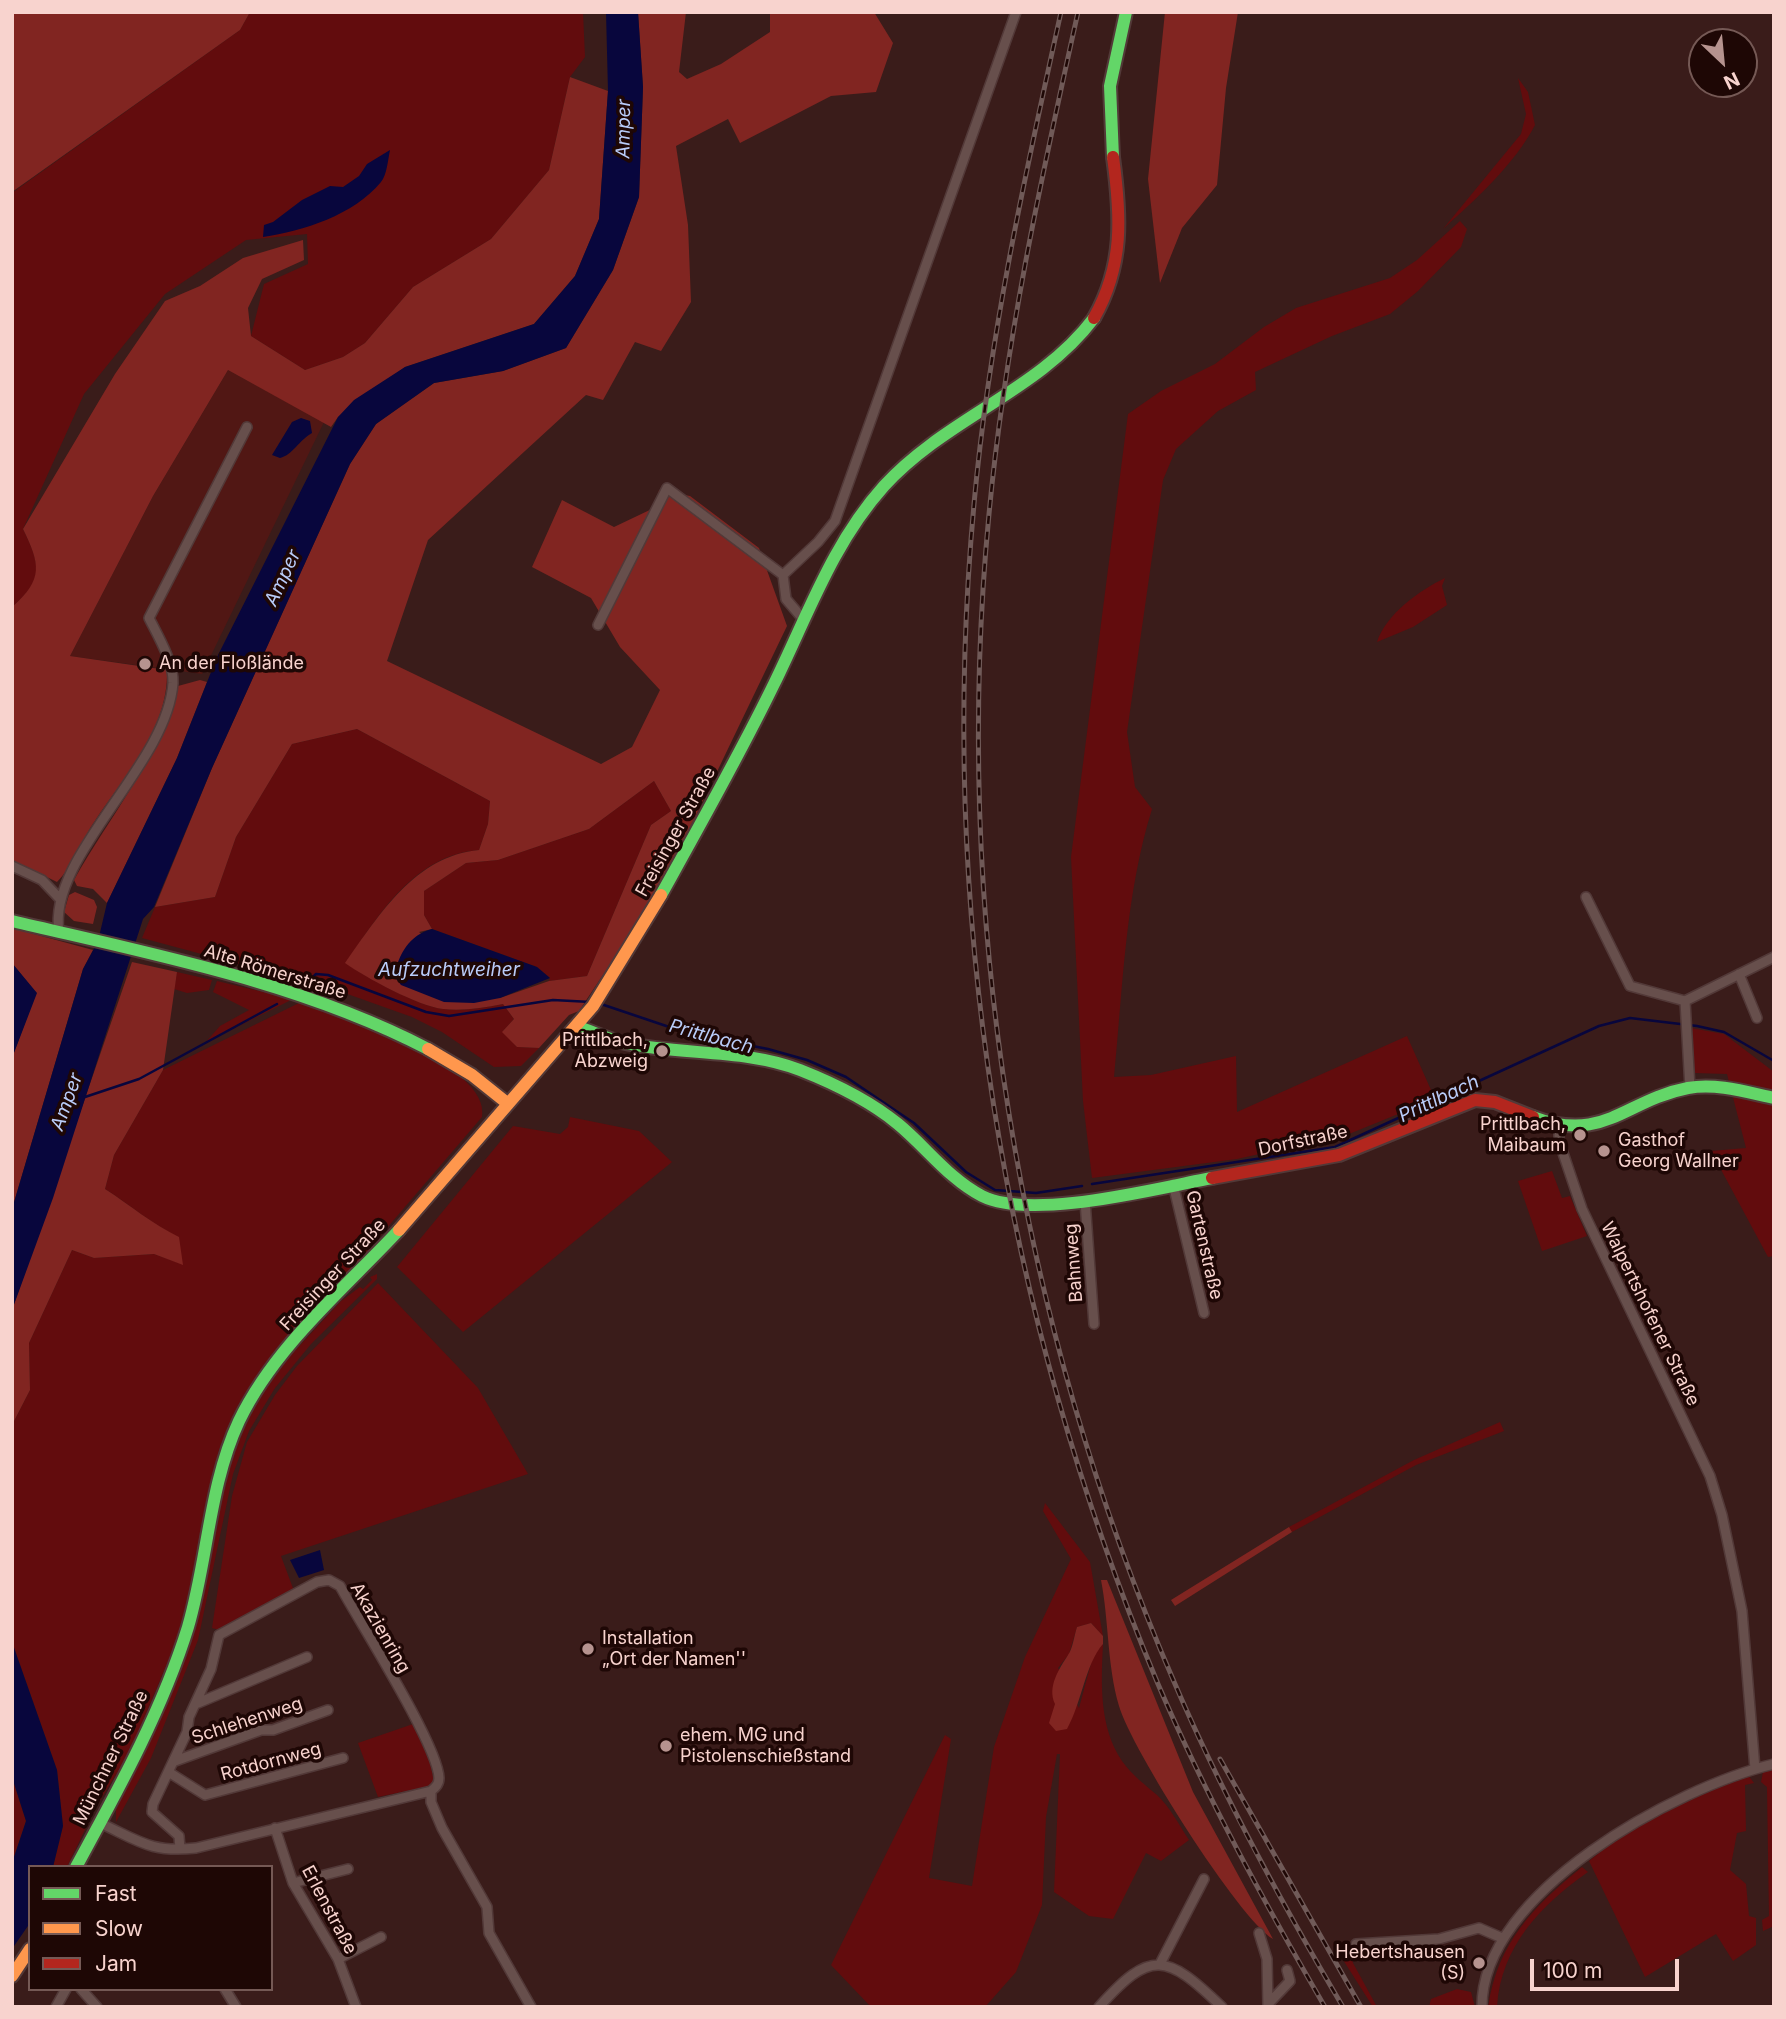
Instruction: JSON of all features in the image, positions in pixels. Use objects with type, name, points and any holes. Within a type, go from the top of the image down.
[{"type":"main road","name":"Freisinger Straße","points":[[175,1663],[197,1593],[223,1456],[240,1417],[288,1349],[400,1230],[591,1009],[634,944],[722,785],[776,680],[832,554],[887,482],[938,437],[1051,366],[1082,335],[1098,312],[1115,270],[1120,241],[1109,96],[1115,48],[1126,12]]},
{"type":"main road","name":"Alte Römerstraße","points":[[12,921],[299,994],[362,1017],[454,1063],[507,1103]]},
{"type":"main road","name":"Dorfstraße","points":[[577,1026],[618,1041],[736,1057],[797,1069],[846,1091],[897,1123],[948,1172],[981,1196],[997,1202],[1038,1205],[1079,1201],[1339,1155],[1454,1106],[1475,1100],[1494,1101],[1559,1125],[1574,1127],[1603,1123],[1666,1094],[1689,1088],[1719,1087],[1774,1098]]},
{"type":"main road","name":"Münchner Straße","points":[[77,1865],[135,1758],[175,1663]]},
{"type":"main road","points":[[12,1976],[28,1952]]},
{"type":"street","points":[[783,575],[835,521],[1016,12]]},
{"type":"street","points":[[59,932],[56,915],[60,899],[94,834],[142,762],[162,723],[173,684],[172,675],[149,618],[247,427]]},
{"type":"street","points":[[598,625],[667,488],[783,575],[786,598],[803,618]]},
{"type":"street","points":[[12,866],[42,880],[60,899]]},
{"type":"street","points":[[1586,897],[1630,986],[1685,1001],[1774,957]]},
{"type":"street","points":[[1739,974],[1757,1018]]},
{"type":"street","points":[[1685,1001],[1689,1088]]},
{"type":"street","name":"Walpertshofener Straße","points":[[1559,1125],[1559,1141],[1582,1209],[1710,1476],[1722,1515],[1747,1642],[1755,1769]]},
{"type":"street","name":"Gartenstraße","points":[[1174,1184],[1204,1313]]},
{"type":"street","name":"Bahnweg","points":[[1079,1201],[1094,1324]]},
{"type":"street","name":"Akazienring","points":[[180,1849],[179,1836],[152,1812],[187,1732],[189,1717],[198,1703],[219,1635],[317,1583],[330,1580],[340,1586],[422,1733],[439,1777],[437,1786],[431,1791]]},
{"type":"street","points":[[198,1703],[307,1657]]},
{"type":"street","name":"Schlehenweg","points":[[175,1761],[261,1730],[273,1730],[328,1710]]},
{"type":"street","name":"Rotdornweg","points":[[170,1773],[205,1795],[343,1758]]},
{"type":"street","points":[[1482,2007],[1490,1958],[1502,1938],[1528,1906],[1562,1877],[1614,1834],[1642,1817],[1696,1790],[1774,1764]]},
{"type":"street","points":[[100,1823],[156,1849],[180,1849],[431,1791],[431,1802],[442,1828],[487,1908],[486,1926],[489,1933],[531,2007]]},
{"type":"street","name":"Erlenstraße","points":[[275,1828],[293,1883],[338,1959],[356,2007]]},
{"type":"street","points":[[293,1883],[348,1869]]},
{"type":"street","points":[[1160,1964],[1204,1879]]},
{"type":"street","points":[[1356,1944],[1439,1939],[1479,1928],[1502,1938]]},
{"type":"street","points":[[1259,1933],[1267,1959],[1269,2004]]},
{"type":"street","points":[[338,1959],[381,1937]]},
{"type":"street","points":[[1099,2007],[1127,1976],[1139,1968],[1160,1964],[1196,1983],[1222,2007]]},
{"type":"street","points":[[1269,2004],[1290,1981],[1287,1970]]},
{"type":"street","points":[[56,2007],[65,1991]]},
{"type":"street","points":[[84,1991],[97,2007]]},
{"type":"street","points":[[226,1991],[236,2007]]},
{"type":"shaded area","points":[[12,12],[250,12],[240,30],[12,192]]},
{"type":"shaded area","points":[[250,12],[583,12],[585,57],[570,77],[549,170],[491,239],[413,287],[365,343],[343,357],[305,370],[251,336],[264,284],[308,264],[307,234],[246,240],[165,294],[84,394],[23,529],[33,552],[36,571],[30,588],[12,607],[12,193],[240,30]]},
{"type":"shaded area","points":[[638,12],[686,12],[679,72],[687,79],[721,64],[770,32],[770,12],[874,12],[893,43],[876,92],[831,96],[740,143],[728,119],[676,146],[688,225],[691,302],[661,351],[635,342],[603,400],[586,395],[428,540],[387,661],[601,764],[632,747],[660,690],[620,647],[591,598],[532,567],[562,500],[614,527],[656,507],[659,490],[690,496],[759,548],[787,626],[675,859],[642,916],[579,1011],[569,1015],[539,1048],[517,1047],[502,1032],[514,1019],[503,1004],[466,1009],[432,1007],[392,991],[345,963],[386,907],[418,875],[436,863],[479,850],[488,824],[490,801],[357,729],[292,744],[236,837],[215,897],[155,907],[212,768],[350,464],[376,424],[434,383],[503,371],[566,348],[613,270],[639,197],[643,87]],"holes":[[[654,781],[671,811],[651,825],[587,976],[549,981],[500,998],[419,932],[432,929],[424,915],[424,891],[466,863],[498,860],[589,829]]]},
{"type":"shaded area","points":[[1165,12],[1238,12],[1226,88],[1217,185],[1182,228],[1160,283],[1148,179]]},
{"type":"shaded area","points":[[570,77],[608,91],[599,219],[575,276],[534,324],[405,367],[338,417],[331,427],[228,370],[153,496],[70,656],[167,670],[160,715],[151,736],[57,882],[12,860],[12,607],[30,588],[36,571],[33,552],[23,529],[115,374],[165,301],[200,286],[243,258],[303,240],[304,260],[262,279],[248,308],[251,336],[305,370],[343,357],[365,343],[413,287],[491,239],[549,170]]},
{"type":"shaded area","points":[[1518,78],[1528,92],[1535,125],[1505,168],[1443,229],[1521,134],[1526,114]]},
{"type":"shaded area","points":[[1460,221],[1467,229],[1461,247],[1418,291],[1390,314],[1332,336],[1255,372],[1256,390],[1218,411],[1176,449],[1163,480],[1127,732],[1135,787],[1152,809],[1130,908],[1114,1077],[1151,1075],[1236,1056],[1237,1112],[1407,1036],[1435,1099],[1349,1134],[1237,1159],[1092,1178],[1083,1101],[1071,857],[1128,414],[1161,391],[1215,364],[1264,327],[1296,308],[1390,278],[1417,260]]},
{"type":"shaded area","points":[[228,370],[324,422],[202,674],[70,656],[153,496]]},
{"type":"shaded area","points":[[1445,578],[1442,586],[1447,605],[1413,627],[1377,642],[1388,622],[1405,604]]},
{"type":"shaded area","points":[[200,680],[207,682],[177,758],[107,903],[93,889],[77,886],[74,880],[159,738],[178,686]]},
{"type":"shaded area","points":[[357,729],[490,801],[488,824],[479,850],[456,854],[417,875],[386,907],[346,963],[393,990],[433,1007],[466,1009],[503,1004],[514,1019],[503,1031],[517,1047],[539,1048],[521,1066],[494,1067],[442,1032],[412,1017],[339,991],[142,938],[155,907],[215,897],[236,837],[292,744]]},
{"type":"shaded area","points":[[654,781],[671,811],[651,825],[587,976],[549,981],[550,978],[537,967],[432,929],[424,915],[424,891],[466,863],[498,860],[589,829]]},
{"type":"shaded area","points":[[75,892],[94,900],[97,907],[93,924],[74,921],[64,912],[69,895]]},
{"type":"shaded area","points":[[12,928],[93,950],[83,969],[12,1209],[12,1058],[36,993],[12,963]]},
{"type":"shaded area","points":[[132,962],[177,972],[163,1070],[114,1155],[105,1189],[179,1237],[183,1265],[154,1254],[94,1258],[72,1250],[29,1343],[30,1390],[12,1425],[12,1310]]},
{"type":"shaded area","points":[[177,972],[212,980],[209,990],[187,993],[174,989]]},
{"type":"shaded area","points":[[217,981],[293,999],[205,1043],[220,1026],[249,1010],[213,992]]},
{"type":"shaded area","points":[[301,1002],[378,1031],[439,1061],[463,1079],[479,1098],[482,1117],[249,1389],[219,1450],[182,1628],[130,1752],[96,1807],[68,1865],[53,1865],[63,1826],[57,1770],[12,1642],[12,1425],[30,1390],[29,1343],[72,1250],[94,1258],[154,1254],[182,1264],[178,1237],[105,1189],[114,1155],[163,1070]]},
{"type":"shaded area","points":[[1691,1028],[1724,1034],[1774,1072],[1774,1256],[1768,1257],[1711,1151],[1746,1148],[1727,1074],[1694,1073]]},
{"type":"shaded area","points":[[570,1117],[639,1131],[672,1162],[463,1332],[397,1267],[513,1126],[560,1134],[568,1127]]},
{"type":"shaded area","points":[[1552,1171],[1562,1198],[1570,1196],[1587,1236],[1542,1251],[1518,1181]]},
{"type":"shaded area","points":[[377,1274],[377,1279],[311,1344],[275,1388],[249,1431],[233,1474],[198,1640],[151,1758],[116,1822],[116,1809],[156,1728],[188,1647],[235,1439],[258,1399],[288,1358],[341,1301],[360,1287],[363,1289],[372,1280],[370,1277]]},
{"type":"shaded area","points":[[378,1283],[478,1388],[528,1474],[281,1556],[294,1591],[219,1630],[212,1628],[232,1496],[247,1442],[275,1395],[297,1366]]},
{"type":"shaded area","points":[[1500,1422],[1504,1431],[1416,1465],[1292,1532],[1289,1527],[1414,1460]]},
{"type":"shaded area","points":[[1045,1503],[1090,1562],[1103,1636],[1091,1623],[1077,1627],[1069,1654],[1058,1668],[1079,1708],[1093,1656],[1103,1644],[1103,1704],[1114,1748],[1130,1771],[1166,1805],[1189,1840],[1161,1861],[1146,1853],[1113,1919],[1089,1916],[1054,1892],[1060,1754],[1057,1754],[1046,1817],[1042,1905],[1016,1972],[985,2007],[871,2007],[831,1965],[945,1735],[951,1739],[929,1878],[972,1886],[994,1747],[1025,1657],[1071,1559],[1043,1511]]},
{"type":"shaded area","points":[[1289,1527],[1292,1532],[1175,1606],[1171,1600]]},
{"type":"shaded area","points":[[1101,1580],[1107,1580],[1193,1792],[1273,1939],[1257,1925],[1212,1868],[1164,1793],[1128,1727],[1119,1706],[1112,1675]]},
{"type":"shaded area","points":[[1091,1623],[1103,1636],[1103,1644],[1092,1662],[1067,1729],[1056,1731],[1049,1723],[1055,1704],[1052,1691],[1055,1678],[1071,1649],[1077,1627]]},
{"type":"shaded area","points":[[413,1724],[429,1759],[434,1781],[430,1786],[378,1797],[358,1743]]},
{"type":"shaded area","points":[[1774,1769],[1774,1926],[1763,1931],[1762,1920],[1769,1916],[1767,1787],[1761,1782],[1763,1772]]},
{"type":"shaded area","points":[[1748,1775],[1754,1783],[1745,1785],[1746,1831],[1737,1833],[1730,1870],[1746,1884],[1749,1916],[1756,1918],[1756,1945],[1733,1961],[1716,1934],[1645,1977],[1589,1861],[1645,1822]]},
{"type":"shaded area","points":[[12,1778],[26,1821],[12,1863]]},
{"type":"shaded area","points":[[1582,1867],[1588,1872],[1555,1898],[1526,1929],[1506,1965],[1497,2007],[1488,2007],[1500,1963],[1520,1928],[1548,1897]]},
{"type":"shaded area","points":[[1349,1942],[1353,1963],[1377,2007],[1373,2007],[1333,1944]]},
{"type":"shaded area","points":[[1457,1989],[1471,1992],[1475,2007],[1429,2007],[1431,1999]]},
{"type":"water","name":"Amper","points":[[606,12],[638,12],[643,87],[639,197],[613,270],[566,348],[503,371],[434,383],[376,424],[350,464],[212,768],[154,907],[143,919],[53,1198],[12,1310],[12,1209],[83,969],[98,941],[107,903],[177,758],[217,657],[338,417],[354,400],[405,367],[534,324],[575,276],[599,219],[608,91]]},
{"type":"water","points":[[390,150],[383,179],[357,204],[311,226],[263,237],[264,225],[273,222],[302,200],[330,186],[343,187],[359,176],[367,164]]},
{"type":"water","points":[[301,418],[310,421],[312,433],[285,456],[280,458],[272,455],[292,422]]},
{"type":"water","name":"Aufzuchtweiher","points":[[432,929],[537,967],[550,978],[500,998],[474,1003],[444,1002],[401,985],[394,976],[402,953],[417,936]]},
{"type":"water","points":[[12,963],[37,993],[12,1058]]},
{"type":"water","points":[[320,1550],[324,1570],[299,1578],[290,1560]]},
{"type":"water","points":[[12,1642],[57,1770],[63,1826],[53,1865],[28,1865],[28,1926],[12,1949],[12,1863],[26,1821],[12,1777]]},
{"type":"waterway","name":"Prittlbach","points":[[310,980],[316,974],[328,975],[426,1012],[449,1016],[553,1000],[591,1002]]},
{"type":"waterway","name":"Prittlbach","points":[[82,1098],[139,1079],[277,1004]]},
{"type":"waterway","name":"Prittlbach","points":[[601,1004],[690,1034],[768,1049],[807,1060],[846,1077],[914,1123],[966,1172],[995,1190],[1036,1193],[1082,1186]]},
{"type":"waterway","name":"Prittlbach","points":[[1092,1184],[1335,1147],[1599,1026],[1630,1018],[1724,1032],[1774,1061]]},
{"type":"railway","points":[[1061,12],[999,318],[974,504],[965,655],[965,806],[975,956],[994,1105],[1021,1253],[1058,1399],[1104,1543],[1158,1684],[1196,1767],[1258,1888],[1325,2007]]},
{"type":"railway","points":[[1078,12],[1014,324],[989,514],[980,663],[980,812],[989,962],[1009,1111],[1037,1258],[1074,1403],[1120,1545],[1175,1684],[1213,1767],[1275,1888],[1343,2007]]},
{"type":"railway","points":[[1220,1759],[1361,2007]]},
{"type":"traffic: fast","points":[[1113,157],[1110,86],[1126,12]]},
{"type":"traffic: fast","points":[[661,895],[747,738],[835,556],[866,508],[909,462],[935,441],[1047,365],[1072,343],[1094,318]]},
{"type":"traffic: fast","points":[[12,921],[171,958],[277,988],[328,1005],[428,1049]]},
{"type":"traffic: fast","points":[[577,1026],[639,1046],[756,1058],[813,1075],[876,1108],[898,1124],[959,1181],[982,1196],[1004,1203],[1062,1204],[1128,1195],[1212,1178]]},
{"type":"traffic: fast","points":[[1533,1117],[1557,1124],[1578,1126],[1597,1123],[1666,1094],[1699,1087],[1731,1089],[1774,1098]]},
{"type":"traffic: fast","points":[[77,1865],[138,1750],[177,1658],[195,1601],[221,1471],[239,1421],[271,1368],[291,1343],[399,1230]]},
{"type":"traffic: slow","points":[[399,1230],[593,1006],[661,895]]},
{"type":"traffic: slow","points":[[428,1049],[472,1075],[507,1103]]},
{"type":"traffic: slow","points":[[12,1976],[28,1952]]},
{"type":"traffic: jam","points":[[1094,318],[1111,279],[1118,240],[1118,200],[1113,157]]},
{"type":"traffic: jam","points":[[1212,1178],[1339,1155],[1475,1100],[1495,1102],[1533,1117]]},
{"type":"place","name":"An der Floßlände","points":[[145,664]]},
{"type":"place","name":"Prittlbach, Abzweig","points":[[662,1051]]},
{"type":"place","name":"Prittlbach, Maibaum","points":[[1580,1135]]},
{"type":"place","name":"Gasthof Georg Wallner","points":[[1604,1151]]},
{"type":"place","name":"Installation „Ort der Namen''","points":[[588,1649]]},
{"type":"place","name":"ehem. MG und Pistolenschießstand","points":[[666,1746]]},
{"type":"place","name":"Hebertshausen (S)","points":[[1479,1963]]}]
